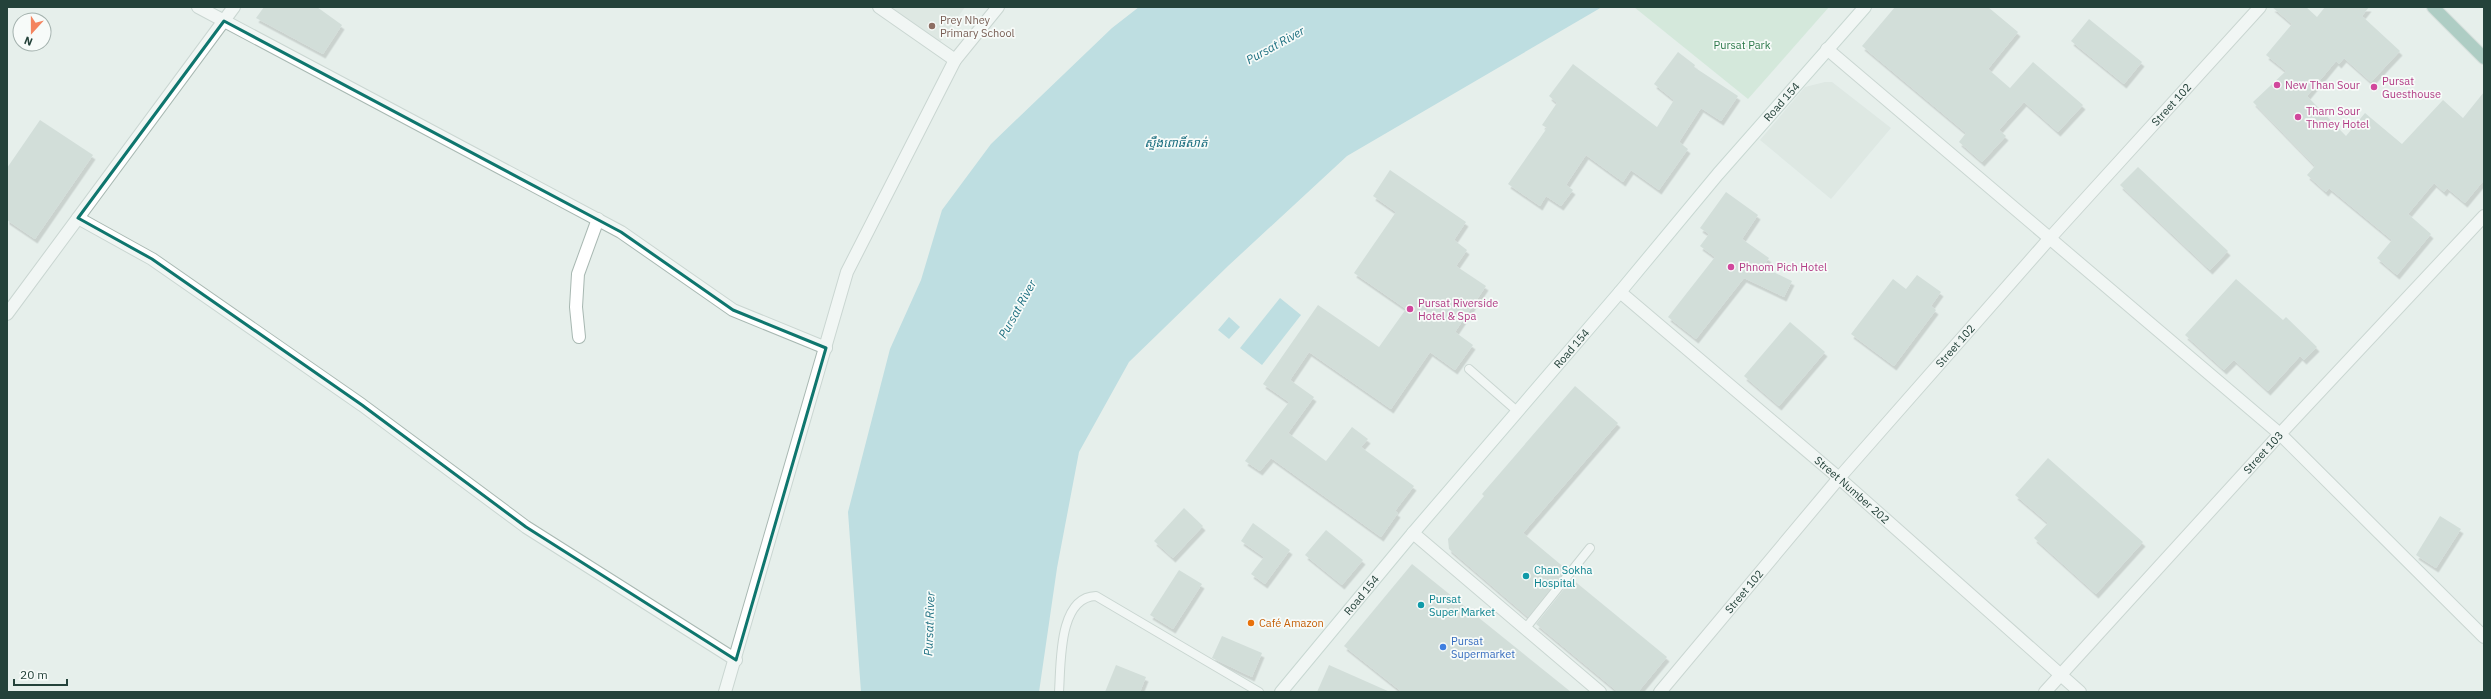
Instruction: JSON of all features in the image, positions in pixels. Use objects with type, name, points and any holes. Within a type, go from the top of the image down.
[{"type":"main road","points":[[2433,7],[2484,58]]},
{"type":"street","points":[[198,7],[621,232],[733,310],[826,348]]},
{"type":"street","points":[[7,314],[234,7]]},
{"type":"street","points":[[879,7],[955,60]]},
{"type":"street","points":[[726,692],[847,272],[955,60],[998,7]]},
{"type":"street","name":"Road 154","points":[[1281,692],[1413,533],[1620,292],[1718,174],[1865,7]]},
{"type":"street","name":"Street 102","points":[[1660,692],[1839,478],[2050,238],[2260,7]]},
{"type":"street","points":[[1827,49],[2280,434],[2484,637]]},
{"type":"street","name":"Street 103","points":[[2045,692],[2280,434],[2484,216]]},
{"type":"street","points":[[78,218],[152,259],[344,392],[526,527],[736,660]]},
{"type":"street","points":[[578,337],[576,307],[578,274],[598,219]]},
{"type":"street","name":"Street Number 202","points":[[1620,292],[1839,478],[2080,692]]},
{"type":"street","points":[[1413,533],[1600,692]]},
{"type":"lane","points":[[1469,369],[1517,411]]},
{"type":"lane","points":[[1525,629],[1590,548]]},
{"type":"lane","points":[[1059,692],[1062,644],[1070,613],[1077,602],[1086,597],[1096,596],[1259,692]]},
{"type":"highlighted area","points":[[224,21],[621,232],[733,310],[826,348],[736,660],[526,527],[362,405],[152,259],[78,218]]},
{"type":"shaded area","name":"Prey Nhey Primary School","points":[[887,7],[965,7],[938,45]]},
{"type":"shaded area","points":[[1825,82],[1832,82],[1891,128],[1831,199],[1760,140],[1805,87]]},
{"type":"green space","name":"Pursat Park","points":[[1634,7],[1829,7],[1748,99]]},
{"type":"water","name":"ស្ទឹងពោធិ៍សាត់","points":[[1139,7],[1602,7],[1347,156],[1228,266],[1129,362],[1079,452],[1057,568],[1039,692],[861,692],[848,512],[890,349],[921,280],[942,210],[991,144],[1112,28]]},
{"type":"water","points":[[1280,298],[1301,315],[1262,365],[1240,348]]},
{"type":"water","points":[[1229,317],[1240,327],[1229,339],[1218,330]]},
{"type":"building","points":[[264,7],[317,7],[342,25],[323,54],[256,18]]},
{"type":"building","points":[[1895,7],[1988,7],[2018,32],[1988,69],[2010,88],[2033,62],[2083,105],[2058,132],[2024,102],[1999,130],[2006,136],[1982,162],[1959,142],[1966,133],[1862,46]]},
{"type":"building","points":[[2272,7],[2306,7],[2317,17],[2325,7],[2369,7],[2362,16],[2400,51],[2371,82],[2344,58],[2339,64],[2336,61],[2307,96],[2346,136],[2365,113],[2402,144],[2443,100],[2463,118],[2484,92],[2484,180],[2465,203],[2447,188],[2444,192],[2434,183],[2408,214],[2431,234],[2397,275],[2377,258],[2392,240],[2329,188],[2326,192],[2307,175],[2315,166],[2253,102],[2286,71],[2266,55],[2292,24]]},
{"type":"building","points":[[2089,19],[2142,62],[2124,84],[2071,41]]},
{"type":"building","points":[[1678,52],[1695,65],[1694,67],[1738,96],[1721,121],[1701,108],[1679,142],[1688,149],[1659,190],[1631,170],[1623,182],[1586,155],[1566,185],[1573,190],[1561,206],[1546,196],[1540,206],[1508,184],[1547,128],[1542,125],[1557,103],[1549,96],[1573,64],[1657,127],[1674,100],[1654,84]]},
{"type":"building","points":[[40,120],[93,155],[35,239],[7,220],[7,168]]},
{"type":"building","points":[[2138,167],[2228,251],[2210,270],[2120,185]]},
{"type":"building","points":[[1390,170],[1466,222],[1454,240],[1467,250],[1456,266],[1486,286],[1455,332],[1473,345],[1455,370],[1430,352],[1391,409],[1309,352],[1290,380],[1314,397],[1288,433],[1326,461],[1352,427],[1368,439],[1361,447],[1414,486],[1395,511],[1398,513],[1381,537],[1271,458],[1260,471],[1245,461],[1289,402],[1263,384],[1318,305],[1379,347],[1406,309],[1354,273],[1396,212],[1373,196]]},
{"type":"building","points":[[1726,192],[1758,215],[1742,239],[1769,258],[1763,267],[1792,281],[1784,297],[1744,278],[1696,339],[1668,317],[1715,257],[1700,246],[1709,234],[1700,228]]},
{"type":"building","points":[[1917,275],[1941,292],[1931,306],[1936,310],[1894,366],[1851,334],[1893,279],[1906,289]]},
{"type":"building","points":[[2236,279],[2283,320],[2286,317],[2317,347],[2304,360],[2300,356],[2268,391],[2234,360],[2224,370],[2185,335]]},
{"type":"building","points":[[1790,322],[1825,352],[1779,406],[1744,376]]},
{"type":"building","points":[[1575,386],[1618,423],[1523,533],[1566,569],[1528,617],[1449,549],[1448,539],[1484,496],[1482,494]]},
{"type":"building","points":[[2048,458],[2143,542],[2096,594],[2034,538],[2048,523],[2015,495]]},
{"type":"building","points":[[1184,508],[1203,526],[1173,558],[1154,541]]},
{"type":"building","points":[[2440,516],[2461,529],[2436,568],[2416,555]]},
{"type":"building","points":[[1253,523],[1290,550],[1265,584],[1251,574],[1264,557],[1241,541]]},
{"type":"building","points":[[1326,530],[1363,560],[1342,585],[1305,555]]},
{"type":"building","name":"Pursat Super Market","points":[[1412,564],[1571,692],[1402,692],[1344,646]]},
{"type":"building","points":[[1179,570],[1202,584],[1173,629],[1150,615]]},
{"type":"building","points":[[1572,579],[1667,657],[1638,692],[1618,692],[1536,624]]},
{"type":"building","points":[[1222,636],[1262,653],[1252,677],[1212,658]]},
{"type":"building","points":[[1116,665],[1146,677],[1140,692],[1105,692]]},
{"type":"building","points":[[1329,665],[1390,692],[1317,692]]},
{"type":"place","name":"Prey Nhey Primary School","points":[[932,26]]},
{"type":"place","name":"New Than Sour","points":[[2277,85]]},
{"type":"place","name":"Pursat Guesthouse","points":[[2374,87]]},
{"type":"place","name":"Tharn Sour Thmey Hotel","points":[[2298,117]]},
{"type":"place","name":"Phnom Pich Hotel","points":[[1731,267]]},
{"type":"place","name":"Pursat Riverside Hotel & Spa","points":[[1410,309]]},
{"type":"place","name":"Chan Sokha Hospital","points":[[1526,576]]},
{"type":"place","name":"Pursat Super Market","points":[[1421,605]]},
{"type":"place","name":"Café Amazon","points":[[1251,623]]},
{"type":"place","name":"Pursat Supermarket","points":[[1443,647]]},
{"type":"water label","name":"Pursat River","points":[[1275,45]]},
{"type":"water label","name":"Pursat River","points":[[1017,309]]},
{"type":"water label","name":"Pursat River","points":[[929,624]]}]
